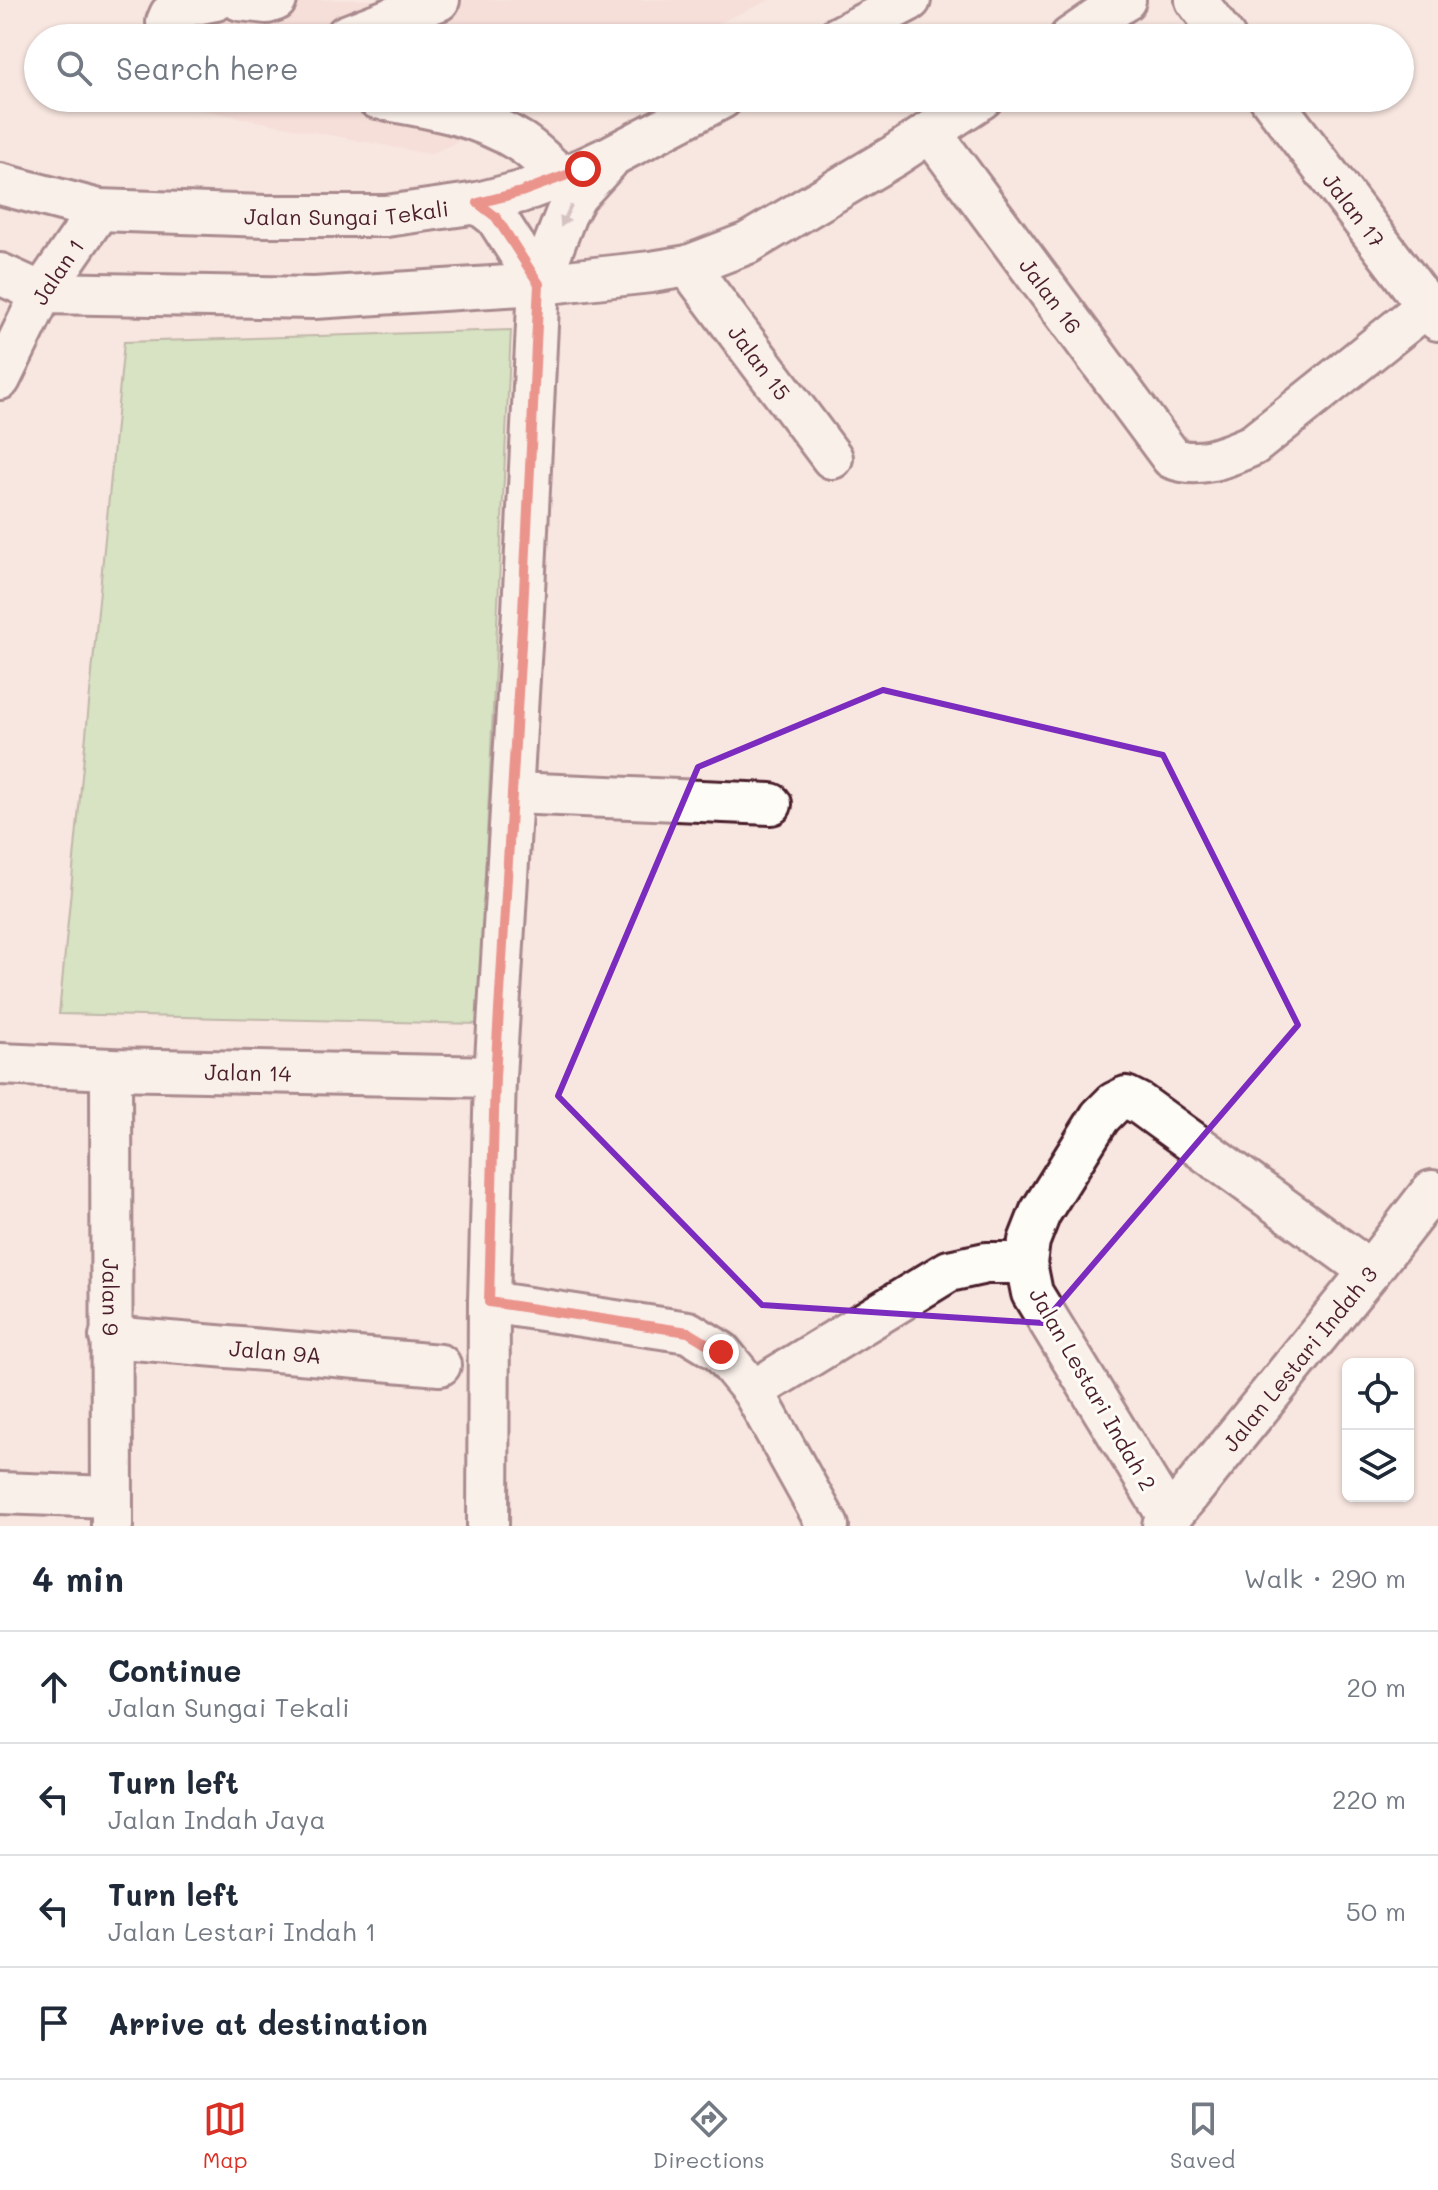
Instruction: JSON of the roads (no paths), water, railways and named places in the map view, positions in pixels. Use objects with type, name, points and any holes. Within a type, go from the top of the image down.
[{"type":"street","points":[[168,24],[170,15],[186,6],[216,0]]},
{"type":"street","points":[[240,0],[267,3],[276,0]]},
{"type":"street","points":[[377,24],[439,0]]},
{"type":"street","points":[[864,24],[910,0]]},
{"type":"street","points":[[1090,24],[1125,0]]},
{"type":"street","points":[[1196,0],[1214,24]]},
{"type":"street","points":[[446,112],[483,123],[519,141],[561,177]]},
{"type":"street","name":"Jalan Sungai Tekali","points":[[0,184],[99,210],[266,216],[386,216],[478,203],[521,192],[613,155],[695,112]]},
{"type":"street","points":[[0,274],[42,293],[314,298],[539,284],[688,266],[748,243],[962,112]]},
{"type":"street","name":"Jalan 17","points":[[1281,112],[1432,313]]},
{"type":"street","name":"Jalan 16","points":[[931,133],[1172,458],[1184,463],[1225,457],[1253,445],[1432,313]]},
{"type":"street","points":[[488,1526],[489,1302],[495,1077],[539,284],[576,196],[613,155]]},
{"type":"street","points":[[478,203],[496,217],[539,284]]},
{"type":"street","name":"Jalan 1","points":[[0,379],[42,293],[99,210]]},
{"type":"street","name":"Jalan 15","points":[[688,266],[832,458]]},
{"type":"street","points":[[513,793],[771,804]]},
{"type":"street","name":"Jalan 14","points":[[0,1064],[495,1077]]},
{"type":"street","name":"Jalan 9","points":[[111,1069],[111,1512]]},
{"type":"street","name":"Jalan Lestari Indah 2","points":[[1166,1522],[1032,1293],[1026,1263],[1029,1241],[1040,1213],[1100,1117],[1114,1103],[1126,1097],[1140,1104],[1370,1271]]},
{"type":"street","name":"Jalan Lestari Indah 3","points":[[1166,1522],[1432,1191]]},
{"type":"street","points":[[753,1391],[949,1271],[986,1263],[1026,1263]]},
{"type":"street","points":[[489,1302],[688,1332],[721,1352],[753,1391],[828,1526]]},
{"type":"street","name":"Jalan 9A","points":[[110,1337],[440,1365]]},
{"type":"street","points":[[0,1493],[111,1512]]}]
